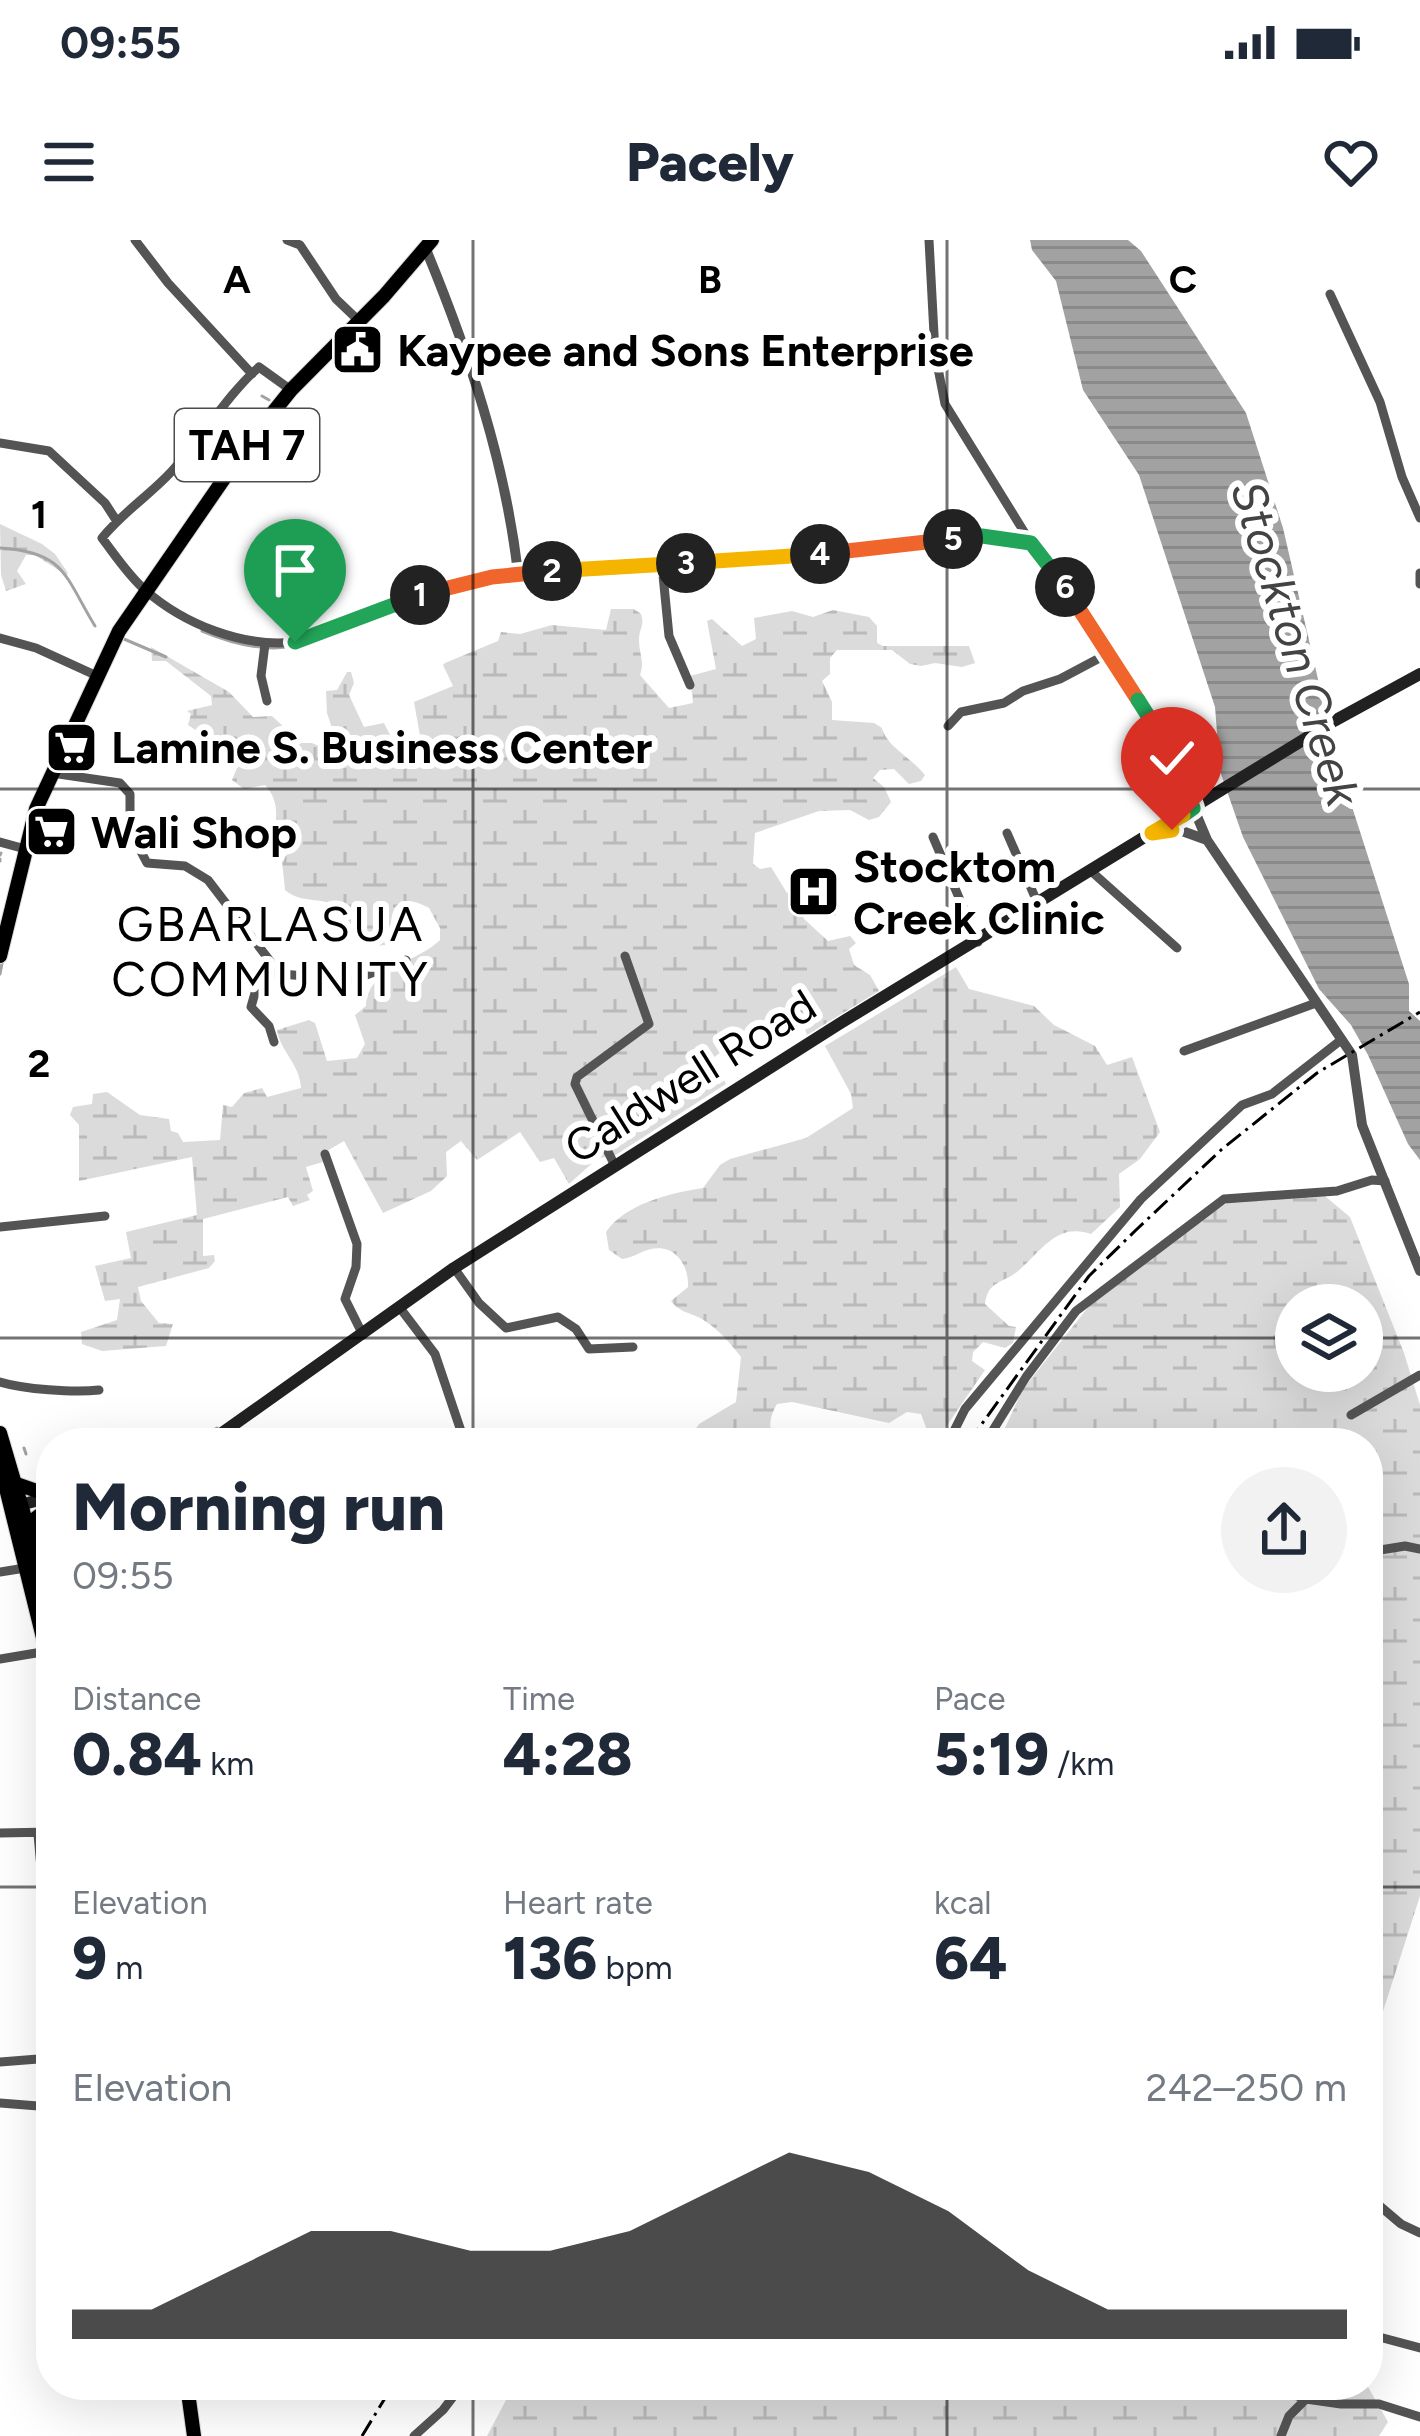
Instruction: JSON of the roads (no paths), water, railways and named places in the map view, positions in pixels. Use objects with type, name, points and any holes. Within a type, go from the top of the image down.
[{"type":"highway","name":"TAH 7","points":[[0,956],[37,809],[95,675],[200,508],[291,390],[428,243]]},
{"type":"highway","points":[[0,1433],[14,1483],[25,1568],[36,1597]]},
{"type":"highway","points":[[0,1464],[30,1535],[36,1570]]},
{"type":"highway","points":[[14,1483],[36,1491]]},
{"type":"highway","points":[[30,1535],[36,1518]]},
{"type":"highway","points":[[189,2400],[194,2436]]},
{"type":"main road","name":"Caldwell Road","points":[[230,1428],[454,1268],[839,1024],[1334,721],[1420,674]]},
{"type":"main road","points":[[18,1512],[36,1504]]},
{"type":"main road","points":[[18,1512],[36,1509]]},
{"type":"street","points":[[135,240],[252,374]]},
{"type":"street","points":[[286,240],[300,245],[336,299],[358,320]]},
{"type":"street","points":[[928,240],[934,353],[945,404],[1178,763],[1207,839],[1356,1067],[1362,1125],[1420,1271]]},
{"type":"street","points":[[428,243],[507,492],[518,573]]},
{"type":"street","points":[[1330,294],[1380,402],[1402,477],[1420,518]]},
{"type":"street","points":[[291,390],[259,367],[168,476],[116,520],[103,538],[146,591],[206,626],[265,644],[295,642],[421,595],[518,573],[823,554],[982,536],[1031,543]]},
{"type":"street","points":[[0,443],[50,451],[105,502],[116,520]]},
{"type":"street","points":[[662,565],[669,636],[690,685]]},
{"type":"street","points":[[1420,573],[1420,584]]},
{"type":"street","points":[[0,638],[36,648],[95,675]]},
{"type":"street","points":[[265,644],[261,676],[267,701]]},
{"type":"street","points":[[948,726],[961,712],[1004,703],[1023,691],[1060,680],[1109,652]]},
{"type":"street","points":[[52,773],[120,783],[130,794],[130,831],[147,863],[185,866],[208,880],[265,953],[267,986],[257,986],[251,1007],[269,1026],[274,1042]]},
{"type":"street","points":[[1152,833],[1172,830],[1207,839]]},
{"type":"street","points":[[1007,833],[1038,904]]},
{"type":"street","points":[[933,837],[978,941]]},
{"type":"street","points":[[0,842],[29,850]]},
{"type":"street","points":[[1092,872],[1177,948]]},
{"type":"street","points":[[615,1166],[575,1084],[577,1077],[649,1024],[625,956]]},
{"type":"street","points":[[269,973],[352,980],[406,960]]},
{"type":"street","points":[[1184,1051],[1316,1004]]},
{"type":"street","points":[[956,1428],[965,1409],[1141,1199],[1242,1106],[1272,1094],[1341,1040]]},
{"type":"street","points":[[325,1154],[357,1244],[356,1267],[345,1299],[364,1335]]},
{"type":"street","points":[[994,1428],[1076,1311],[1223,1199],[1337,1191],[1372,1180],[1385,1181]]},
{"type":"street","points":[[0,1227],[105,1216]]},
{"type":"street","points":[[454,1268],[479,1303],[506,1328],[558,1317],[576,1329],[590,1349],[633,1347]]},
{"type":"street","points":[[400,1308],[434,1354],[460,1428]]},
{"type":"street","points":[[1351,1415],[1420,1375]]},
{"type":"street","points":[[0,1382],[16,1389],[99,1390]]},
{"type":"street","points":[[1383,1550],[1420,1549]]},
{"type":"street","points":[[0,1572],[25,1568]]},
{"type":"street","points":[[0,1659],[36,1653]]},
{"type":"street","points":[[0,1833],[36,1834]]},
{"type":"street","points":[[0,2062],[36,2059]]},
{"type":"street","points":[[0,2103],[36,2106]]},
{"type":"street","points":[[1383,2209],[1420,2233]]},
{"type":"street","points":[[1383,2338],[1420,2348]]},
{"type":"street","points":[[414,2436],[451,2400]]},
{"type":"street","points":[[1281,2436],[1289,2416],[1305,2400]]},
{"type":"street","points":[[1313,2400],[1379,2404],[1420,2416]]},
{"type":"water","name":"Stockton Creek","points":[[1030,240],[1128,240],[1141,251],[1246,413],[1283,528],[1336,757],[1409,984],[1409,1011],[1420,1021],[1420,1160],[1351,1025],[1319,989],[1243,837],[1220,771],[1215,707],[1139,475],[1083,390],[1056,281],[1032,250]]},
{"type":"waterway","points":[[262,396],[269,400]]},
{"type":"waterway","points":[[0,548],[38,555],[61,570],[95,626]]},
{"type":"waterway","points":[[202,631],[244,645],[281,648],[318,640],[359,623]]},
{"type":"waterway","points":[[124,639],[166,657]]},
{"type":"waterway","points":[[0,974],[3,958]]},
{"type":"waterway","points":[[24,1448],[26,1454]]},
{"type":"railway","points":[[979,1428],[1089,1276],[1136,1230],[1221,1150],[1317,1073],[1420,1012]]},
{"type":"railway","points":[[362,2436],[384,2400]]},
{"type":"place","name":"Kaypee and Sons Enterprise","points":[[358,350]]},
{"type":"place","name":"Lamine S. Business Center","points":[[72,747]]},
{"type":"place","name":"Wali Shop","points":[[52,832]]},
{"type":"place","name":"Stocktom Creek Clinic","points":[[814,892]]},
{"type":"district","name":"GBARLASUA COMMUNITY","points":[[271,952]]}]
